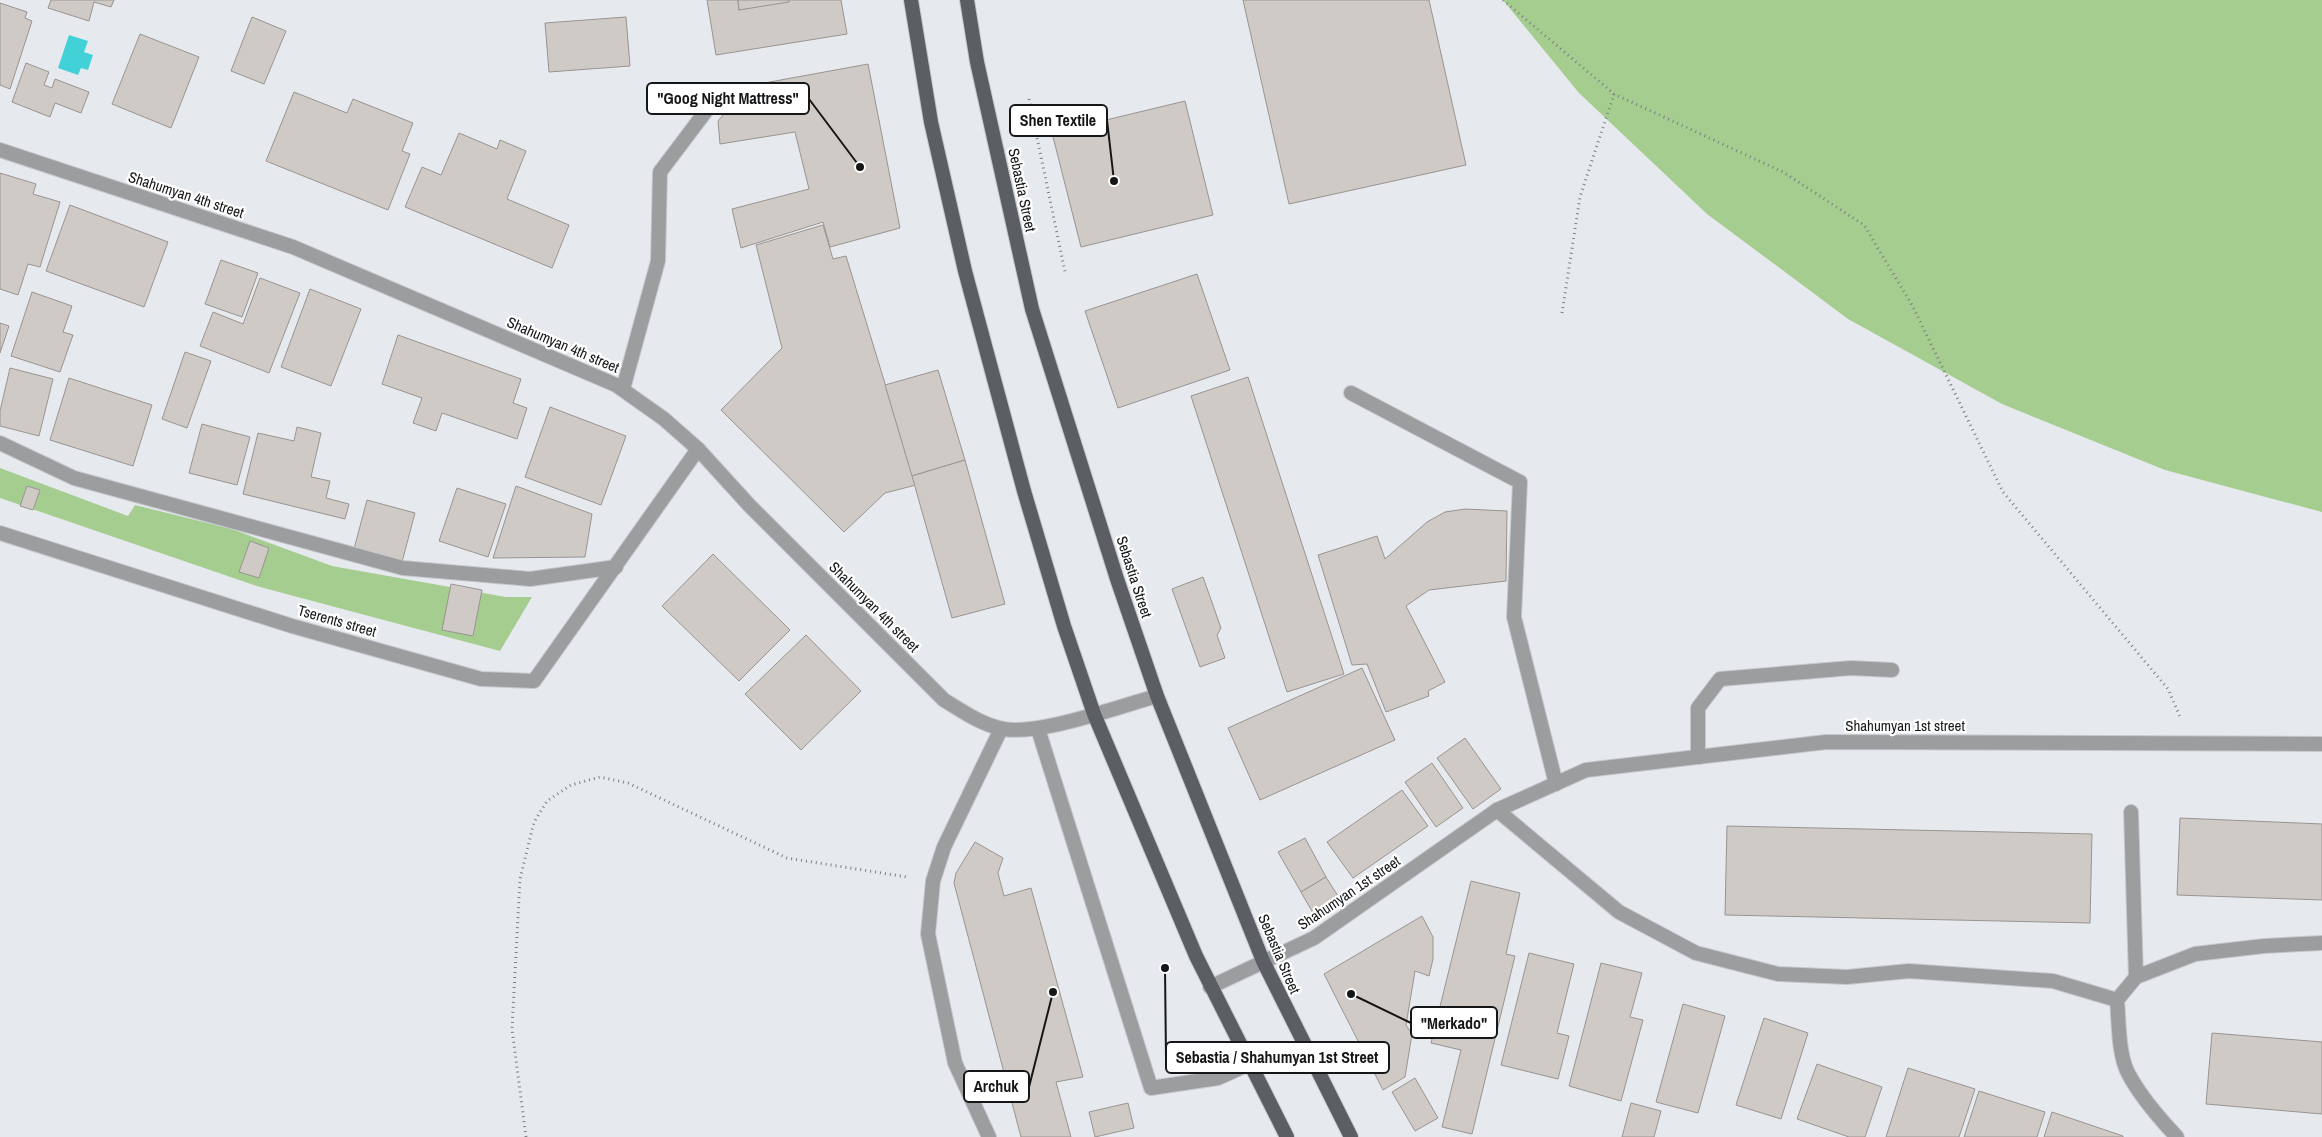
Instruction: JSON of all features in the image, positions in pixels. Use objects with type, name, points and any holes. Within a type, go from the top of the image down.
[{"type":"main road","points":[[911,0],[931,122],[965,271],[1024,491],[1064,626],[1094,714],[1210,987],[1287,1137]]},
{"type":"main road","name":"Sebastia Street","points":[[967,0],[978,62],[1032,309],[1117,579],[1157,696],[1263,962],[1351,1137]]},
{"type":"street","points":[[623,389],[658,261],[660,172],[709,107]]},
{"type":"street","name":"Shahumyan 4th street","points":[[0,150],[292,247],[623,389],[664,419],[698,449],[749,505],[944,700],[980,721],[1001,729],[1038,729],[1157,696]]},
{"type":"street","points":[[1351,393],[1520,482],[1514,617],[1556,784]]},
{"type":"street","points":[[0,443],[74,478],[403,568],[530,579],[616,567]]},
{"type":"street","name":"Tserents street","points":[[0,533],[292,626],[481,679],[534,681],[698,449]]},
{"type":"street","points":[[1698,757],[1698,708],[1720,679],[1851,668],[1892,670]]},
{"type":"street","points":[[989,1137],[955,1064],[928,934],[933,881],[944,847],[1001,729]]},
{"type":"street","points":[[1038,729],[1151,1088],[1218,1078],[1250,1064]]},
{"type":"street","name":"Shahumyan 1st street","points":[[1210,987],[1314,938],[1497,810],[1586,770],[1826,742],[2322,744]]},
{"type":"street","points":[[1497,810],[1619,912],[1696,953],[1778,974],[1847,977],[1909,971],[2053,981],[2117,1000]]},
{"type":"street","points":[[2131,812],[2136,976]]},
{"type":"street","points":[[2177,1137],[2156,1115],[2127,1071],[2120,1038],[2117,1000],[2136,976],[2195,954],[2264,946],[2322,944]]},
{"type":"path","points":[[1503,0],[1614,94],[1783,172],[1864,225],[1912,305],[2002,492],[2168,689],[2182,719],[2189,744]]},
{"type":"path","points":[[1562,313],[1580,197],[1614,94]]},
{"type":"path","points":[[1029,99],[1065,272]]},
{"type":"path","points":[[526,1137],[512,1029],[520,879],[534,822],[547,801],[571,785],[600,777],[628,784],[787,858],[933,881]]},
{"type":"green space","points":[[1503,0],[2322,0],[2322,512],[2165,470],[2002,404],[1848,319],[1707,214],[1579,93]]},
{"type":"green space","points":[[0,468],[128,516],[135,505],[232,529],[332,566],[506,597],[532,597],[500,651],[260,587],[0,498]]},
{"type":"water","points":[[69,35],[88,41],[84,52],[93,55],[88,70],[81,68],[78,75],[58,68]]},
{"type":"building","points":[[51,0],[114,0],[111,7],[94,2],[89,21],[48,8]]},
{"type":"building","points":[[707,0],[738,0],[739,10],[789,0],[841,0],[847,34],[716,55]]},
{"type":"building","points":[[738,0],[789,0],[789,2],[739,10]]},
{"type":"building","points":[[1243,0],[1429,0],[1466,165],[1289,204]]},
{"type":"building","points":[[0,3],[27,12],[25,18],[32,21],[10,89],[0,85]]},
{"type":"building","points":[[252,17],[286,31],[264,84],[231,71]]},
{"type":"building","points":[[626,17],[630,66],[549,72],[545,23]]},
{"type":"building","points":[[140,34],[199,57],[171,128],[112,104]]},
{"type":"building","points":[[26,63],[49,72],[44,85],[52,88],[55,79],[89,92],[81,113],[55,103],[50,117],[12,102]]},
{"type":"building","points":[[868,64],[900,228],[830,247],[823,222],[741,248],[732,209],[809,189],[795,132],[720,144],[718,121],[748,86]]},
{"type":"building","points":[[294,92],[347,113],[353,99],[413,123],[402,151],[410,154],[388,210],[266,161]]},
{"type":"building","points":[[1185,101],[1213,215],[1081,247],[1052,133]]},
{"type":"building","points":[[459,133],[497,149],[500,140],[526,151],[507,199],[569,225],[552,268],[405,207],[422,167],[441,175]]},
{"type":"building","points":[[0,173],[36,184],[33,194],[60,202],[40,267],[28,264],[18,295],[0,289]]},
{"type":"building","points":[[70,205],[168,242],[144,307],[46,271]]},
{"type":"building","points":[[823,225],[833,259],[846,256],[916,485],[885,493],[844,532],[721,410],[782,348],[756,245]]},
{"type":"building","points":[[221,260],[258,273],[242,317],[205,304]]},
{"type":"building","points":[[1197,274],[1230,370],[1118,408],[1085,311]]},
{"type":"building","points":[[260,278],[300,293],[269,373],[200,346],[213,312],[243,324]]},
{"type":"building","points":[[310,289],[361,309],[331,386],[281,367]]},
{"type":"building","points":[[32,292],[72,306],[63,332],[73,335],[60,372],[11,356]]},
{"type":"building","points":[[0,323],[9,326],[0,353]]},
{"type":"building","points":[[398,335],[521,379],[513,403],[527,408],[517,439],[442,413],[436,431],[413,423],[422,398],[382,384]]},
{"type":"building","points":[[185,352],[211,361],[187,428],[162,419]]},
{"type":"building","points":[[10,368],[53,379],[39,436],[0,426],[0,411]]},
{"type":"building","points":[[938,370],[965,460],[912,476],[885,385]]},
{"type":"building","points":[[1248,377],[1344,674],[1287,692],[1191,396]]},
{"type":"building","points":[[69,378],[152,405],[133,466],[50,440]]},
{"type":"building","points":[[550,407],[626,436],[601,505],[525,477]]},
{"type":"building","points":[[202,424],[250,437],[237,485],[189,473]]},
{"type":"building","points":[[297,427],[321,433],[311,477],[330,481],[326,498],[349,504],[345,519],[243,494],[258,433],[294,441]]},
{"type":"building","points":[[965,460],[1005,604],[952,618],[912,476]]},
{"type":"building","points":[[27,486],[40,490],[33,510],[20,506]]},
{"type":"building","points":[[516,486],[592,514],[585,557],[493,558]]},
{"type":"building","points":[[457,488],[506,504],[488,557],[439,541]]},
{"type":"building","points":[[367,500],[415,513],[402,562],[354,549]]},
{"type":"building","points":[[1465,509],[1507,511],[1506,581],[1429,590],[1406,606],[1445,682],[1428,691],[1429,696],[1386,712],[1367,664],[1352,665],[1318,555],[1377,536],[1385,559],[1427,522],[1445,512]]},
{"type":"building","points":[[250,541],[269,548],[259,578],[239,572]]},
{"type":"building","points":[[713,554],[790,630],[739,681],[662,606]]},
{"type":"building","points":[[1203,577],[1221,628],[1217,635],[1225,658],[1200,667],[1172,589]]},
{"type":"building","points":[[451,584],[482,590],[473,636],[442,630]]},
{"type":"building","points":[[806,635],[861,691],[801,750],[745,694]]},
{"type":"building","points":[[1362,668],[1395,740],[1260,800],[1228,728]]},
{"type":"building","points":[[1465,738],[1501,789],[1473,809],[1437,758]]},
{"type":"building","points":[[1432,763],[1463,808],[1436,827],[1405,782]]},
{"type":"building","points":[[1402,790],[1428,826],[1353,878],[1327,842]]},
{"type":"building","points":[[2180,818],[2322,824],[2322,900],[2177,895]]},
{"type":"building","points":[[1727,826],[2092,834],[2090,923],[1725,915]]},
{"type":"building","points":[[1305,838],[1326,877],[1301,892],[1278,852]]},
{"type":"building","points":[[975,842],[1003,858],[998,873],[1004,896],[1031,888],[1083,1077],[1056,1082],[1071,1137],[1021,1137],[954,883],[956,873]]},
{"type":"building","points":[[1326,877],[1343,904],[1317,920],[1301,892]]},
{"type":"building","points":[[1471,881],[1520,893],[1506,954],[1515,956],[1472,1134],[1442,1127],[1461,1050],[1431,1043]]},
{"type":"building","points":[[1422,916],[1433,937],[1433,959],[1429,976],[1415,971],[1406,1025],[1412,1034],[1405,1077],[1383,1090],[1324,974]]},
{"type":"building","points":[[1529,953],[1574,964],[1557,1033],[1569,1036],[1558,1079],[1501,1065]]},
{"type":"building","points":[[1601,963],[1642,973],[1630,1017],[1643,1020],[1621,1101],[1569,1086]]},
{"type":"building","points":[[1683,1004],[1725,1016],[1698,1113],[1656,1102]]},
{"type":"building","points":[[1764,1018],[1808,1033],[1781,1119],[1736,1105]]},
{"type":"building","points":[[2212,1033],[2322,1042],[2322,1114],[2206,1104]]},
{"type":"building","points":[[1817,1064],[1882,1087],[1865,1137],[1849,1137],[1797,1119]]},
{"type":"building","points":[[1908,1068],[1975,1089],[1959,1137],[1886,1137]]},
{"type":"building","points":[[1415,1078],[1438,1118],[1415,1131],[1392,1092]]},
{"type":"building","points":[[1979,1091],[2045,1112],[2037,1137],[1964,1137]]},
{"type":"building","points":[[1128,1103],[1134,1128],[1095,1137],[1089,1112]]},
{"type":"building","points":[[1631,1103],[1661,1111],[1654,1137],[1622,1137]]},
{"type":"building","points":[[2052,1112],[2123,1136],[2123,1137],[2044,1137]]},
{"type":"place","name":"\"Goog Night Mattress\"","points":[[860,167]]},
{"type":"place","name":"Shen Textile","points":[[1114,181]]},
{"type":"place","name":"Sebastia / Shahumyan 1st Street","points":[[1165,968]]},
{"type":"place","name":"Archuk","points":[[1053,992]]},
{"type":"place","name":"\"Merkado\"","points":[[1351,994]]}]
